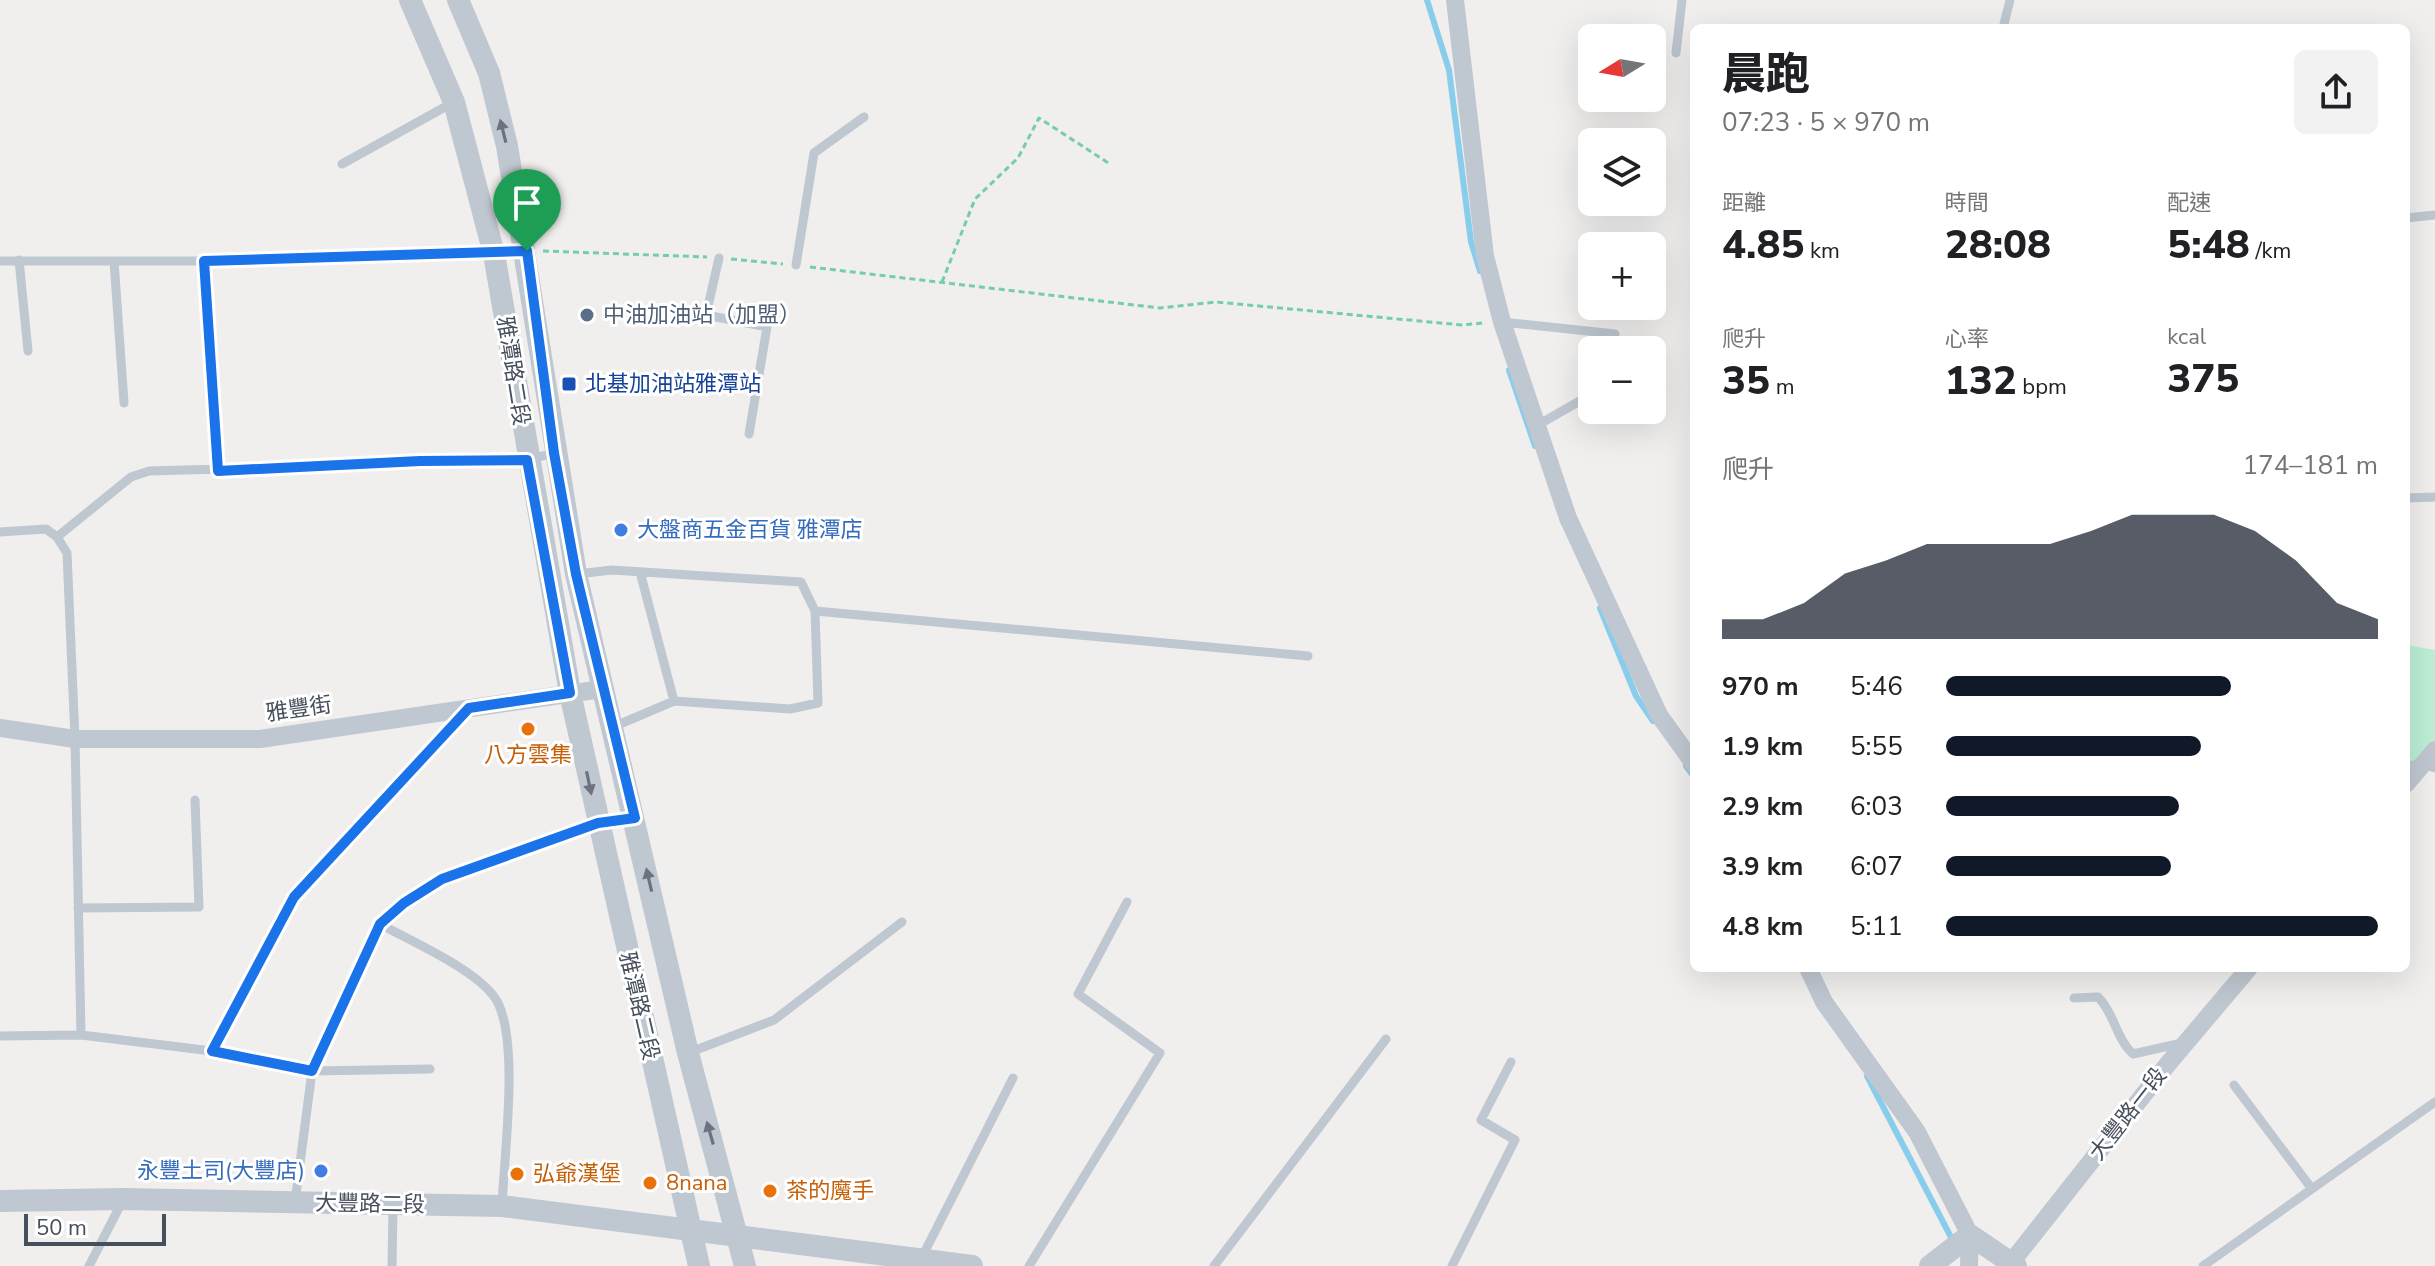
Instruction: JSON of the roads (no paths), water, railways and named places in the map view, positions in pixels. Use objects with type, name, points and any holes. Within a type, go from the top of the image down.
[{"type":"street","name":"雅潭路二段","points":[[410,0],[454,102],[494,254],[527,460],[570,693],[699,1266]]},
{"type":"street","name":"雅潭路二段","points":[[458,0],[489,73],[527,251],[554,453],[576,574],[688,1053],[745,1266]]},
{"type":"street","points":[[1455,0],[1485,256],[1502,322],[1568,518],[1659,715],[1690,758]]},
{"type":"street","name":"雅豐街","points":[[0,728],[75,739],[260,739],[602,689]]},
{"type":"street","points":[[2410,779],[2425,762]]},
{"type":"street","points":[[1810,972],[1824,1002],[1917,1132],[1970,1235],[1969,1266]]},
{"type":"street","name":"大豐路一段","points":[[1970,1235],[2013,1265],[2186,1042],[2246,972]]},
{"type":"street","name":"大豐路二段","points":[[0,1201],[124,1199],[502,1206],[738,1235]]},
{"type":"street","points":[[738,1235],[972,1266]]},
{"type":"street","points":[[1930,1266],[1970,1235]]},
{"type":"lane","points":[[1676,53],[1682,0]]},
{"type":"lane","points":[[2004,24],[2010,0]]},
{"type":"lane","points":[[342,164],[454,102]]},
{"type":"lane","points":[[796,265],[814,153],[864,117]]},
{"type":"lane","points":[[2410,218],[2435,215]]},
{"type":"lane","points":[[0,261],[204,261],[527,251]]},
{"type":"lane","points":[[719,258],[706,315],[767,327],[749,434]]},
{"type":"lane","points":[[19,260],[28,351]]},
{"type":"lane","points":[[114,261],[124,403]]},
{"type":"lane","points":[[204,261],[218,471]]},
{"type":"lane","points":[[1502,322],[1615,336]]},
{"type":"lane","points":[[1536,426],[1578,402]]},
{"type":"lane","points":[[57,537],[131,477],[149,471],[527,460],[554,453]]},
{"type":"lane","points":[[2410,498],[2435,497]]},
{"type":"lane","points":[[0,532],[46,529],[57,537],[67,553],[75,739],[81,1035]]},
{"type":"lane","points":[[640,572],[674,701]]},
{"type":"lane","points":[[576,574],[640,572],[801,582],[815,611],[818,703],[790,709],[674,701],[613,727]]},
{"type":"lane","points":[[815,611],[1308,656]]},
{"type":"lane","points":[[212,1051],[294,897],[469,708]]},
{"type":"lane","points":[[78,908],[199,907],[195,800]]},
{"type":"lane","points":[[295,1202],[312,1071],[380,924],[442,879],[598,823],[635,818]]},
{"type":"lane","points":[[1029,1266],[1160,1053],[1078,994],[1127,902]]},
{"type":"lane","points":[[688,1053],[774,1020],[902,922]]},
{"type":"lane","points":[[380,924],[474,978],[498,1002],[508,1052],[502,1206]]},
{"type":"lane","points":[[2074,998],[2098,997],[2109,1008],[2124,1046],[2133,1054],[2186,1042]]},
{"type":"lane","points":[[0,1036],[81,1035],[212,1051],[312,1071],[430,1069]]},
{"type":"lane","points":[[1214,1266],[1386,1039]]},
{"type":"lane","points":[[1452,1266],[1515,1140],[1481,1120],[1511,1062]]},
{"type":"lane","points":[[920,1260],[1013,1078]]},
{"type":"lane","points":[[2234,1085],[2312,1189]]},
{"type":"lane","points":[[2203,1266],[2435,1102]]},
{"type":"lane","points":[[89,1266],[124,1199]]},
{"type":"lane","points":[[392,1266],[393,1204]]},
{"type":"waterway","points":[[1427,0],[1449,70],[1471,242],[1480,271]]},
{"type":"waterway","points":[[1509,370],[1535,446]]},
{"type":"waterway","points":[[1600,608],[1636,696],[1653,721]]},
{"type":"waterway","points":[[1686,766],[1690,772]]},
{"type":"waterway","points":[[1867,1076],[1954,1243]]},
{"type":"place","name":"中油加油站（加盟）","points":[[587,315]]},
{"type":"place","name":"北基加油站雅潭站","points":[[569,384]]},
{"type":"place","name":"大盤商五金百貨 雅潭店","points":[[621,530]]},
{"type":"place","name":"八方雲集","points":[[528,729]]},
{"type":"place","name":"永豐土司(大豐店)","points":[[321,1171]]},
{"type":"place","name":"弘爺漢堡","points":[[517,1174]]},
{"type":"place","name":"8nana","points":[[650,1183]]},
{"type":"place","name":"茶的魔手","points":[[770,1191]]}]
